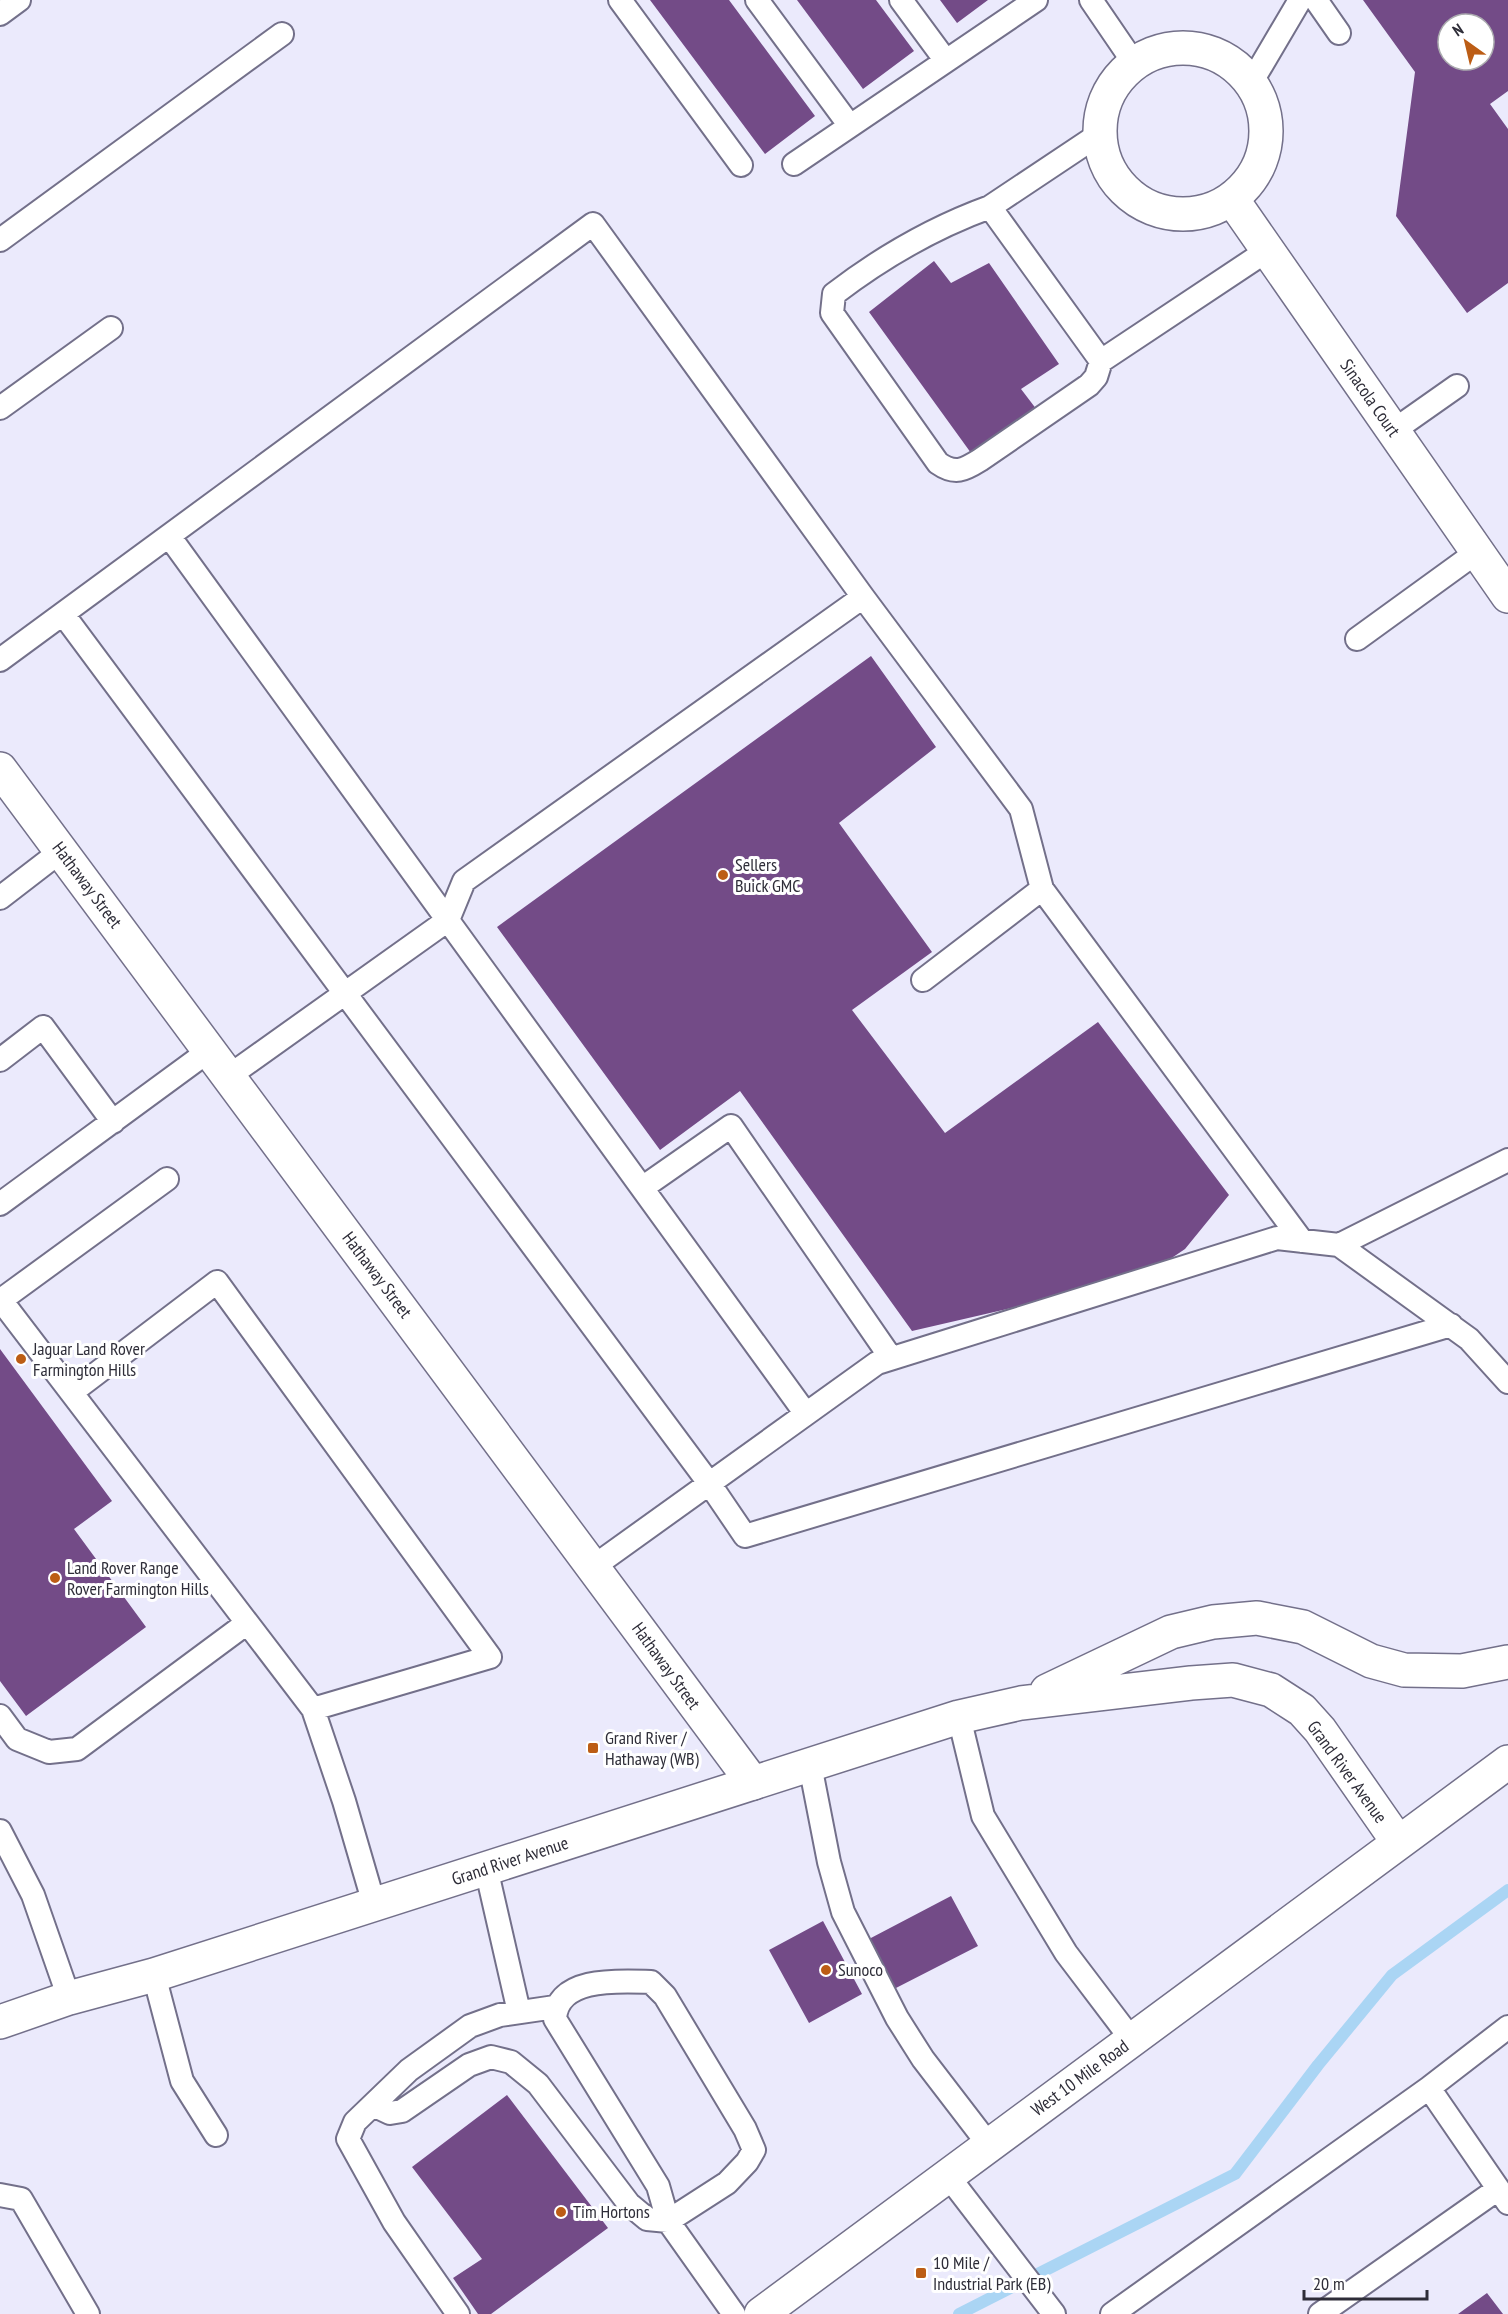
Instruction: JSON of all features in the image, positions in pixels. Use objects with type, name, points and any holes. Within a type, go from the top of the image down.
[{"type":"main road","points":[[1197,49],[1227,60],[1251,83],[1265,112],[1266,145],[1255,176],[1232,199],[1202,212],[1170,214],[1139,202],[1115,180],[1102,150],[1101,118],[1112,87],[1134,63],[1164,50],[1197,49]]},
{"type":"main road","name":"Sinacola Court","points":[[1232,199],[1508,596]]},
{"type":"main road","name":"Hathaway Street","points":[[0,769],[753,1783]]},
{"type":"main road","name":"Grand River Avenue","points":[[1021,1703],[1171,1632],[1214,1622],[1257,1618],[1303,1627],[1371,1661],[1404,1670],[1462,1671],[1508,1662]]},
{"type":"main road","name":"Grand River Avenue","points":[[0,2022],[69,1998],[154,1975],[959,1717],[1021,1703],[1233,1680],[1271,1690],[1302,1710],[1320,1730],[1398,1842],[1508,1762]]},
{"type":"main road","name":"West 10 Mile Road","points":[[761,2314],[1398,1842]]},
{"type":"lane","points":[[0,14],[19,0]]},
{"type":"lane","points":[[620,0],[741,165]]},
{"type":"lane","points":[[758,0],[850,126]]},
{"type":"lane","points":[[901,0],[946,61]]},
{"type":"lane","points":[[794,164],[1036,0]]},
{"type":"lane","points":[[1091,0],[1134,63]]},
{"type":"lane","points":[[1251,83],[1300,0]]},
{"type":"lane","points":[[1316,0],[1339,33]]},
{"type":"lane","points":[[0,240],[282,34]]},
{"type":"lane","points":[[1101,133],[990,207],[952,221],[858,276],[834,294],[832,313],[938,463],[951,471],[958,471],[980,460],[1089,385],[1096,377],[1101,361],[1268,250]]},
{"type":"lane","points":[[990,207],[1101,361]]},
{"type":"lane","points":[[0,660],[593,224],[863,597],[1022,809],[1042,889],[1302,1241]]},
{"type":"lane","points":[[0,408],[111,328]]},
{"type":"lane","points":[[1393,431],[1457,386]]},
{"type":"lane","points":[[169,536],[806,1414]]},
{"type":"lane","points":[[1358,639],[1477,552]]},
{"type":"lane","points":[[0,1204],[113,1122],[344,994],[448,920],[464,881],[863,597]]},
{"type":"lane","points":[[63,614],[746,1536],[1451,1326]]},
{"type":"lane","points":[[0,898],[61,851]]},
{"type":"lane","points":[[923,980],[1042,889]]},
{"type":"lane","points":[[0,1060],[43,1027],[113,1122]]},
{"type":"lane","points":[[642,1188],[731,1126],[891,1358]]},
{"type":"lane","points":[[1339,1245],[1508,1160]]},
{"type":"lane","points":[[167,1179],[0,1299],[314,1709],[374,1904]]},
{"type":"lane","points":[[593,1567],[877,1363],[1277,1238],[1339,1245],[1469,1339],[1508,1382]]},
{"type":"lane","points":[[72,1392],[217,1282],[490,1657],[314,1709]]},
{"type":"lane","points":[[0,1716],[17,1739],[49,1752],[77,1749],[248,1623]]},
{"type":"lane","points":[[959,1717],[982,1816],[1066,1953],[1131,2040]]},
{"type":"lane","points":[[810,1765],[829,1862],[843,1912],[897,2018],[923,2059],[989,2145]]},
{"type":"lane","points":[[0,1831],[33,1895],[69,1998]]},
{"type":"lane","points":[[486,1868],[519,2012]]},
{"type":"lane","points":[[154,1975],[182,2081],[216,2135]]},
{"type":"lane","points":[[373,2105],[390,2113],[402,2111],[469,2065],[491,2057],[511,2062],[538,2084],[629,2204],[647,2218],[668,2221],[727,2182],[747,2162],[754,2150],[745,2129],[665,1996],[651,1982],[603,1981],[578,1989],[563,1998],[555,2007],[500,2015],[470,2026],[409,2070],[355,2122],[348,2139],[394,2222],[458,2314]]},
{"type":"lane","points":[[555,2007],[555,2019],[658,2186],[668,2221],[734,2314]]},
{"type":"lane","points":[[1112,2314],[1429,2088],[1508,2027]]},
{"type":"lane","points":[[1320,2314],[1503,2196],[1429,2088]]},
{"type":"lane","points":[[948,2176],[1054,2314]]},
{"type":"lane","points":[[0,2195],[21,2199],[88,2314]]},
{"type":"building","points":[[650,0],[729,0],[815,116],[765,154]]},
{"type":"building","points":[[797,0],[876,0],[914,51],[863,89]]},
{"type":"building","points":[[940,0],[988,0],[957,23]]},
{"type":"building","points":[[1363,0],[1508,0],[1508,91],[1490,104],[1508,129],[1508,283],[1467,313],[1396,216],[1415,72]]},
{"type":"building","points":[[934,261],[951,283],[989,263],[1059,364],[1021,389],[1037,410],[971,453],[869,312]]},
{"type":"building","points":[[871,656],[936,747],[839,823],[932,952],[852,1010],[945,1133],[1098,1022],[1229,1195],[1185,1249],[1142,1278],[912,1331],[740,1091],[660,1150],[497,927]]},
{"type":"building","name":"Land Rover Range Rover Farmington Hills","points":[[0,1349],[112,1501],[74,1529],[146,1627],[26,1716],[0,1681]]},
{"type":"building","points":[[951,1896],[978,1946],[894,1989],[869,1939]]},
{"type":"building","points":[[823,1921],[862,1994],[809,2023],[769,1950]]},
{"type":"building","points":[[507,2095],[608,2228],[491,2314],[478,2314],[453,2278],[482,2259],[412,2167]]},
{"type":"building","points":[[1487,2293],[1503,2314],[1458,2314]]},
{"type":"waterway","points":[[959,2314],[1235,2174],[1318,2065],[1392,1975],[1508,1890]]},
{"type":"place","name":"Sellers Buick GMC","points":[[723,875]]},
{"type":"place","name":"Jaguar Land Rover Farmington Hills","points":[[21,1359]]},
{"type":"place","name":"Land Rover Range Rover Farmington Hills","points":[[55,1578]]},
{"type":"place","name":"Grand River / Hathaway (WB)","points":[[593,1748]]},
{"type":"place","name":"Sunoco","points":[[826,1970]]},
{"type":"place","name":"Tim Hortons","points":[[561,2212]]},
{"type":"place","name":"10 Mile / Industrial Park (EB)","points":[[921,2273]]}]
